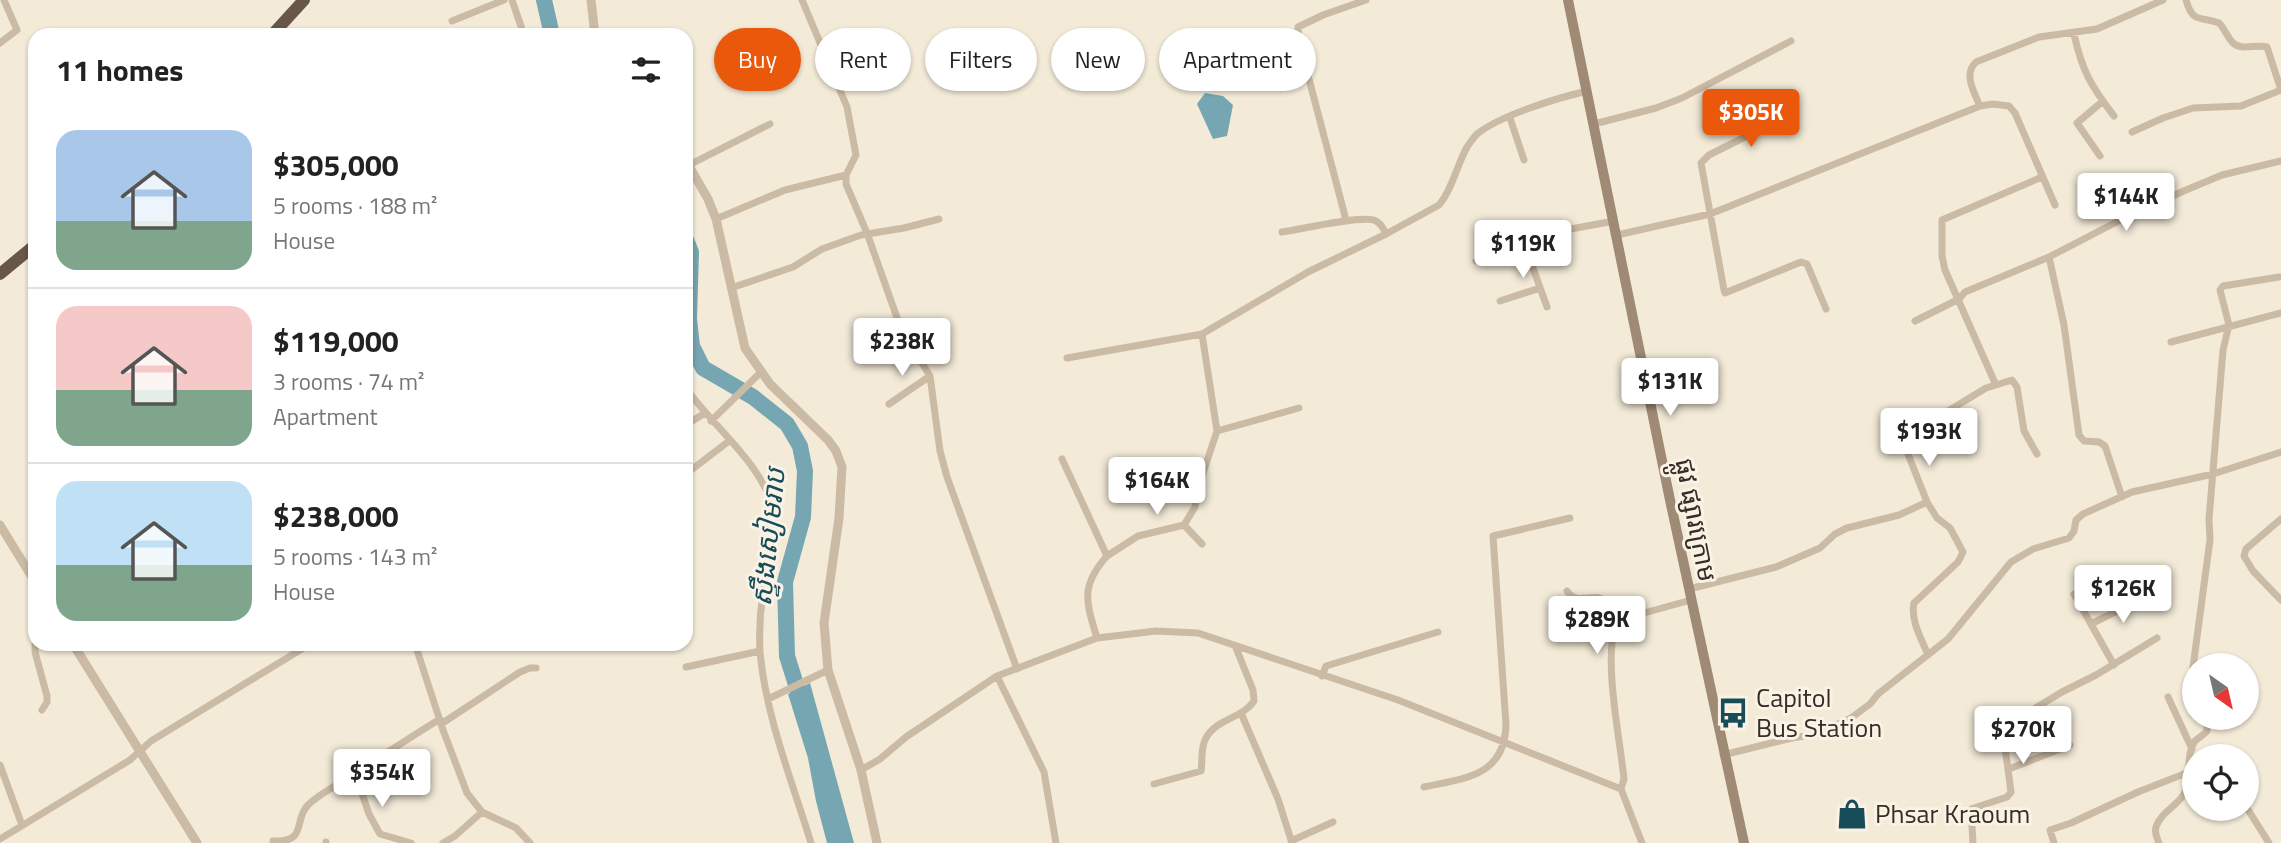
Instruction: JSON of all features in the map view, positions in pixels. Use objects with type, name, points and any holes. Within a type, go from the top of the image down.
[{"type":"highway","points":[[278,28],[304,0]]},
{"type":"highway","points":[[0,274],[28,251]]},
{"type":"main road","name":"ផ្លូវ ផ្សារក្រោម","points":[[1568,0],[1723,755],[1744,843]]},
{"type":"street","points":[[0,43],[17,30],[4,0]]},
{"type":"street","points":[[452,21],[504,0]]},
{"type":"street","points":[[512,0],[522,28]]},
{"type":"street","points":[[591,0],[594,28]]},
{"type":"street","points":[[802,0],[847,107],[856,155],[846,175],[846,184],[867,233],[901,328],[930,376],[943,463],[1017,669]]},
{"type":"street","points":[[1346,220],[1299,41],[1298,27],[1366,0]]},
{"type":"street","points":[[1980,106],[1969,76],[1972,64],[2001,50],[2039,37],[2097,29],[2163,0]]},
{"type":"street","points":[[2132,132],[2193,108],[2241,106],[2281,90],[2267,47],[2242,47],[2234,44],[2219,23],[2192,15],[2186,0]]},
{"type":"street","points":[[2074,34],[2080,61],[2090,85],[2114,116]]},
{"type":"street","points":[[1594,124],[1656,108],[1682,98],[1791,41]]},
{"type":"street","points":[[1067,358],[1202,334],[1308,272],[1438,205],[1474,137],[1545,103],[1587,90]]},
{"type":"street","points":[[2100,156],[2077,123],[2103,101]]},
{"type":"street","points":[[1617,235],[1710,214],[1980,106],[2005,105],[2012,109],[2054,205]]},
{"type":"street","points":[[1785,117],[1704,158],[1701,163],[1726,293],[1801,262],[1807,264],[1826,309]]},
{"type":"street","points":[[1510,118],[1524,160]]},
{"type":"street","points":[[693,161],[770,124]]},
{"type":"street","points":[[1915,321],[1959,299],[1965,292],[2049,257],[2128,216],[2186,190],[2222,175],[2281,161]]},
{"type":"street","points":[[693,173],[716,219],[743,342],[761,372],[828,440],[842,467],[839,517],[824,623],[828,670],[861,770],[877,843]]},
{"type":"street","points":[[716,219],[785,190],[846,175]]},
{"type":"street","points":[[1996,383],[1945,270],[1942,256],[1942,220],[2042,177]]},
{"type":"street","points":[[731,288],[793,267],[822,249],[867,233],[904,228],[939,219]]},
{"type":"street","points":[[1282,232],[1346,220],[1376,220],[1386,234]]},
{"type":"street","points":[[1476,261],[1549,233],[1614,221]]},
{"type":"street","points":[[1524,243],[1547,307]]},
{"type":"street","points":[[2049,257],[2064,325],[2079,435],[2084,441],[2099,442],[2105,446],[2122,497]]},
{"type":"street","points":[[2195,653],[2210,540],[2223,350],[2229,325],[2220,290],[2223,286],[2279,277]]},
{"type":"street","points":[[1500,301],[1540,288]]},
{"type":"street","points":[[2171,342],[2281,313]]},
{"type":"street","points":[[1097,638],[1088,611],[1087,587],[1094,570],[1107,556],[1138,536],[1184,525],[1195,507],[1199,485],[1217,431],[1202,334]]},
{"type":"street","points":[[711,421],[761,372]]},
{"type":"street","points":[[889,404],[930,376]]},
{"type":"street","points":[[1928,655],[1917,629],[1912,609],[1914,603],[1958,562],[1963,552],[1950,528],[1937,518],[1927,502],[1902,439],[1996,383],[2010,380],[2016,383],[2024,432],[2037,454]]},
{"type":"street","points":[[693,397],[750,464],[764,485],[773,508],[775,527],[762,597],[760,651],[811,843]]},
{"type":"street","points":[[1217,431],[1299,408]]},
{"type":"street","points":[[693,421],[705,413]]},
{"type":"street","points":[[693,469],[729,441]]},
{"type":"street","points":[[1723,755],[1817,734],[1836,727],[1870,704],[1878,694],[1948,639],[2011,562],[2033,549],[2069,538],[2078,518],[2122,497],[2167,483],[2213,474],[2281,452]]},
{"type":"street","points":[[1062,459],[1107,556]]},
{"type":"street","points":[[1689,589],[1776,567],[1820,548],[1835,534],[1847,528],[1899,515],[1927,502]]},
{"type":"street","points":[[1424,787],[1476,776],[1499,757],[1505,741],[1493,536],[1570,518]]},
{"type":"street","points":[[2281,519],[2246,549],[2244,556],[2253,571],[2281,600]]},
{"type":"street","points":[[0,525],[28,571]]},
{"type":"street","points":[[1184,525],[1202,544]]},
{"type":"street","points":[[1567,591],[1571,597],[1578,600],[1601,598],[1606,601],[1616,624],[1611,660],[1624,779],[1621,789],[1642,843]]},
{"type":"street","points":[[2074,594],[2114,665]]},
{"type":"street","points":[[2091,624],[2141,599]]},
{"type":"street","points":[[1616,624],[1626,618],[1691,600]]},
{"type":"street","points":[[861,770],[997,676],[1097,638],[1156,631],[1198,633],[1398,701],[1621,789]]},
{"type":"street","points":[[1322,676],[1326,666],[1438,632]]},
{"type":"street","points":[[1973,843],[1971,809],[2010,794],[2003,732],[2006,726],[2157,639]]},
{"type":"street","points":[[1154,784],[1201,771],[1201,753],[1205,739],[1214,727],[1241,713],[1254,701],[1253,690],[1236,648]]},
{"type":"street","points":[[37,651],[47,696],[42,710]]},
{"type":"street","points":[[77,651],[197,843]]},
{"type":"street","points":[[0,839],[130,760],[151,741],[299,651]]},
{"type":"street","points":[[417,651],[467,793],[482,812],[516,828],[530,843]]},
{"type":"street","points":[[686,667],[760,651]]},
{"type":"street","points":[[273,841],[287,843],[292,840],[308,805],[379,755],[440,722],[520,672],[536,668]]},
{"type":"street","points":[[771,697],[828,670]]},
{"type":"street","points":[[997,676],[1044,772],[1056,843]]},
{"type":"street","points":[[2168,697],[2190,744]]},
{"type":"street","points":[[1241,713],[1278,799],[1291,842],[1333,822]]},
{"type":"street","points":[[2193,744],[2207,730]]},
{"type":"street","points":[[2009,769],[2070,745]]},
{"type":"street","points":[[0,765],[22,825]]},
{"type":"street","points":[[355,773],[369,814],[382,840],[411,843]]},
{"type":"street","points":[[2054,843],[2050,830],[2182,775]]},
{"type":"street","points":[[2159,843],[2156,826],[2182,798]]},
{"type":"street","points":[[443,843],[455,839],[482,812]]},
{"type":"street","points":[[2255,821],[2269,843]]},
{"type":"water","points":[[1205,93],[1223,96],[1233,105],[1227,136],[1213,139],[1197,104]]},
{"type":"water","points":[[810,683],[854,843],[827,843],[808,758],[788,694]]},
{"type":"waterway","name":"ស្ទឹងសៀមរាប","points":[[544,0],[550,28]]},
{"type":"waterway","name":"ស្ទឹងសៀមរាប","points":[[693,348],[703,368],[753,397],[787,424],[800,446],[805,471],[803,517],[785,582],[787,656],[804,710]]},
{"type":"place","name":"Capitol Bus Station","points":[[1733,713]]},
{"type":"place","name":"Phsar Kraoum","points":[[1852,814]]}]
